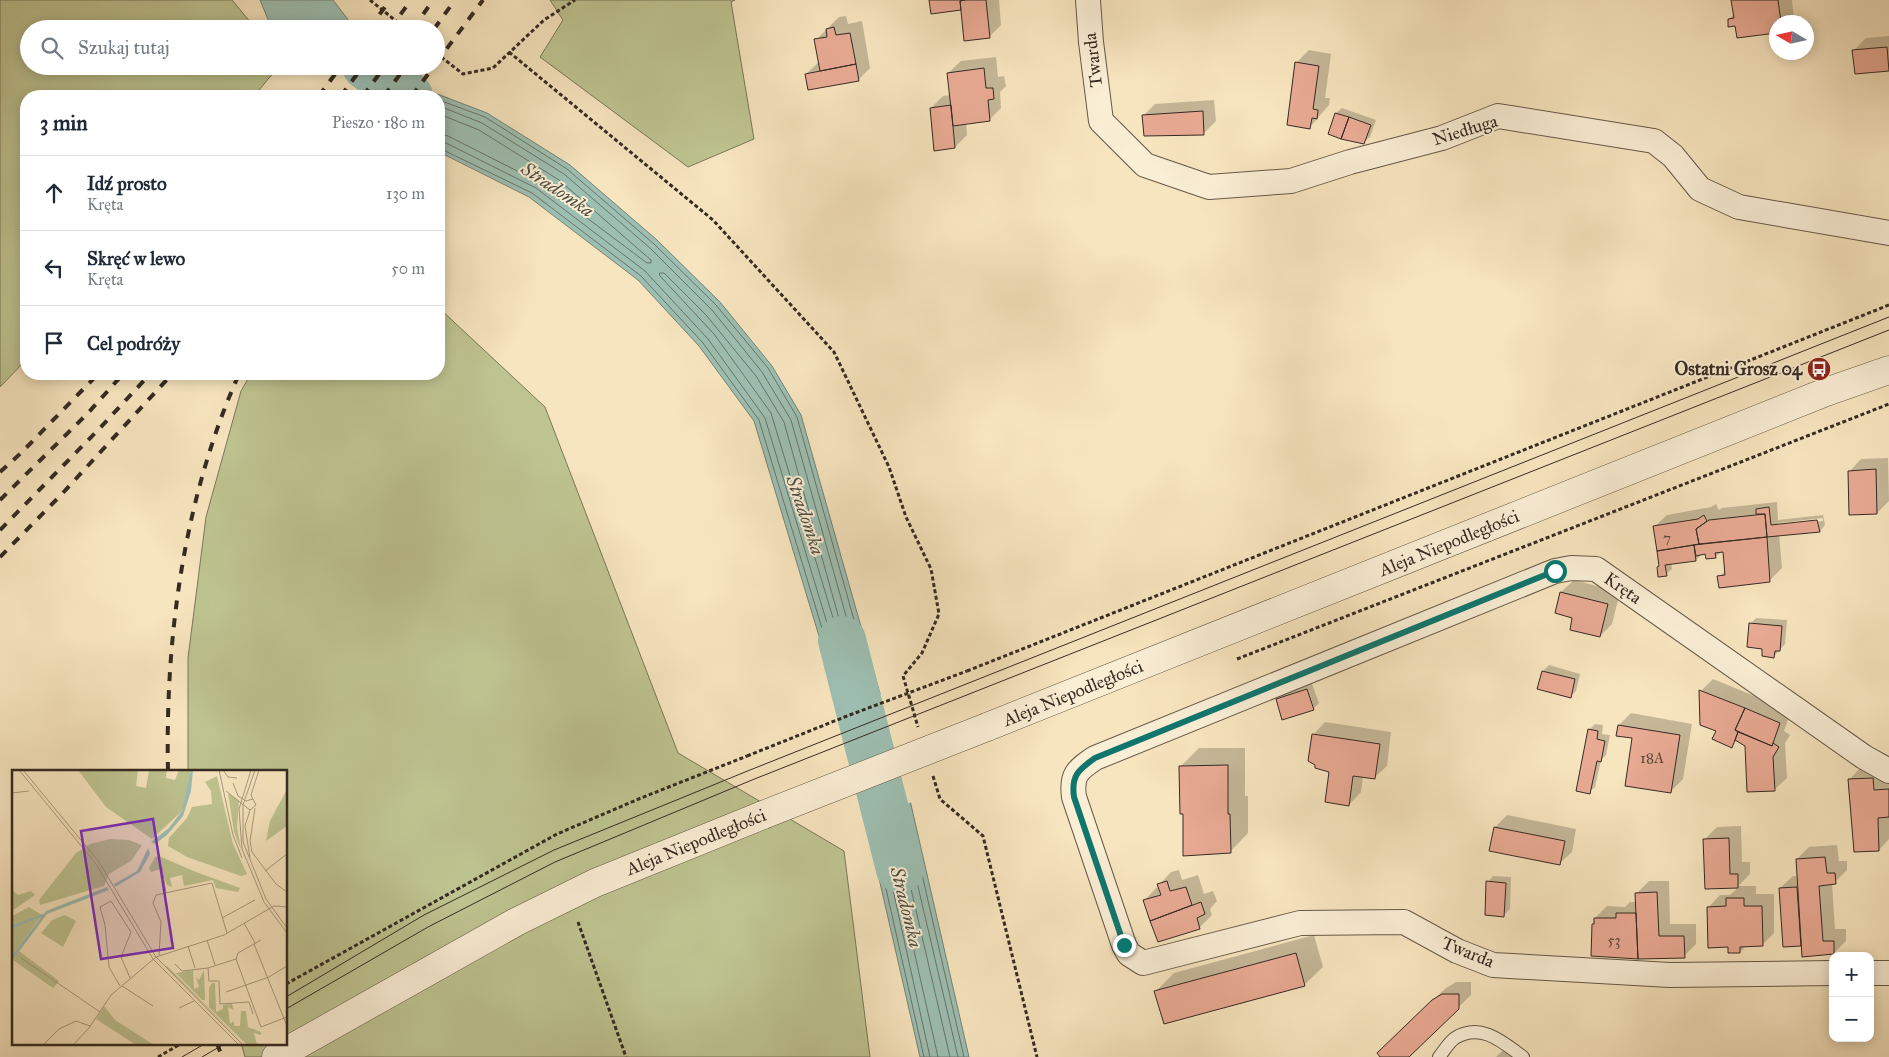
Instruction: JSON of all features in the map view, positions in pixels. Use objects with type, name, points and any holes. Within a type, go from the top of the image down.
[{"type":"street","name":"Twarda","points":[[1088,0],[1091,42],[1101,121]]},
{"type":"street","name":"Niedługa","points":[[1101,121],[1145,165],[1209,187],[1291,181],[1350,162],[1442,138],[1498,116],[1654,141],[1673,156],[1700,189],[1739,207],[1889,233]]},
{"type":"street","name":"Aleja Niepodległości","points":[[276,1057],[516,922],[586,887],[1826,392],[1889,370]]},
{"type":"street","name":"Kręta","points":[[1143,964],[1129,954],[1124,945],[1074,797],[1072,786],[1075,775],[1084,766],[1095,758],[1555,571],[1571,568],[1596,569],[1864,756],[1889,771]]},
{"type":"street","name":"Twarda","points":[[1143,964],[1300,923],[1404,922],[1457,951],[1493,965],[1670,974],[1829,974]]},
{"type":"street","points":[[1874,973],[1889,973]]},
{"type":"lane","points":[[1439,1057],[1453,1039],[1467,1033],[1482,1033],[1494,1036],[1523,1057]]},
{"type":"path","points":[[370,0],[395,20]]},
{"type":"path","points":[[445,60],[463,74],[493,68],[544,20],[575,0]]},
{"type":"path","points":[[509,52],[713,220],[834,352],[889,467],[906,517],[931,569],[939,614],[922,653],[903,676]]},
{"type":"path","points":[[288,984],[557,834],[641,798],[847,716],[967,672],[1889,305]]},
{"type":"path","points":[[1229,662],[1889,404]]},
{"type":"path","points":[[940,799],[983,836],[1037,1057]]},
{"type":"path","points":[[570,925],[587,918]]},
{"type":"path","points":[[578,922],[626,1057]]},
{"type":"path","points":[[158,1057],[180,1044]]},
{"type":"green space","points":[[0,0],[232,0],[249,20],[20,20],[20,75],[272,75],[259,90],[20,90],[20,366],[0,387]]},
{"type":"green space","points":[[550,0],[735,0],[731,2],[754,139],[688,167],[540,57],[563,20]]},
{"type":"green space","points":[[445,314],[545,407],[678,753],[844,851],[870,1057],[245,1057],[241,1044],[288,1044],[288,770],[188,770],[188,658],[206,517],[241,391],[247,380],[445,380]]},
{"type":"water","points":[[260,0],[333,0],[348,20],[268,20]]},
{"type":"water","points":[[445,97],[487,113],[570,165],[657,240],[720,302],[772,366],[801,415],[881,697],[843,709],[754,421],[699,346],[638,280],[529,197],[445,155]]},
{"type":"water","points":[[909,796],[969,1057],[920,1057],[864,813]]},
{"type":"pier","points":[[883,693],[882,699],[844,711],[841,710]]},
{"type":"pier","points":[[908,793],[911,794],[912,802],[863,820],[863,811]]},
{"type":"building","points":[[929,0],[965,0],[960,1],[961,10],[931,14]]},
{"type":"building","points":[[986,0],[990,38],[964,41],[960,1]]},
{"type":"building","points":[[1731,0],[1778,0],[1780,15],[1769,15],[1769,34],[1737,38],[1735,26],[1728,27],[1728,19],[1734,18]]},
{"type":"building","points":[[834,27],[836,35],[850,33],[856,64],[820,71],[814,39],[827,37],[826,29]]},
{"type":"building","points":[[1887,47],[1889,71],[1855,74],[1852,50]]},
{"type":"building","points":[[1295,62],[1319,66],[1313,109],[1318,110],[1317,119],[1312,118],[1310,129],[1287,125]]},
{"type":"building","points":[[856,64],[859,81],[808,90],[805,74]]},
{"type":"building","points":[[984,68],[986,88],[993,88],[994,99],[988,100],[990,121],[953,126],[947,73]]},
{"type":"building","points":[[951,105],[955,148],[934,151],[930,108]]},
{"type":"building","points":[[1203,111],[1204,135],[1144,136],[1142,115]]},
{"type":"building","points":[[1335,113],[1349,117],[1341,139],[1328,134]]},
{"type":"building","points":[[1349,117],[1371,125],[1364,144],[1341,139]]},
{"type":"building","points":[[1876,469],[1877,514],[1849,515],[1848,471]]},
{"type":"building","points":[[1769,507],[1771,525],[1817,520],[1820,532],[1767,537],[1765,514],[1756,514],[1756,509]]},
{"type":"building","points":[[1765,514],[1767,537],[1699,544],[1696,529],[1709,520]]},
{"type":"building","points":[[1704,515],[1707,521],[1696,529],[1699,544],[1657,551],[1653,526],[1698,519]]},
{"type":"building","points":[[1767,537],[1770,582],[1719,588],[1717,576],[1725,575],[1723,552],[1715,553],[1716,558],[1706,559],[1705,554],[1696,556],[1694,545]]},
{"type":"building","points":[[1694,545],[1696,561],[1665,565],[1667,576],[1658,577],[1657,551]]},
{"type":"building","points":[[1560,592],[1608,604],[1600,637],[1570,630],[1572,618],[1555,613]]},
{"type":"building","points":[[1749,623],[1782,626],[1780,651],[1775,651],[1774,658],[1762,656],[1762,649],[1747,647]]},
{"type":"building","points":[[1542,671],[1575,679],[1571,698],[1537,689]]},
{"type":"building","points":[[1307,689],[1314,710],[1282,720],[1276,699]]},
{"type":"building","points":[[1699,690],[1745,708],[1735,730],[1738,732],[1732,748],[1712,739],[1716,731],[1700,725]]},
{"type":"building","points":[[1745,708],[1780,723],[1772,746],[1735,730]]},
{"type":"building","points":[[1618,725],[1680,735],[1671,793],[1625,786],[1632,738],[1616,736]]},
{"type":"building","points":[[1588,729],[1598,731],[1597,739],[1605,741],[1601,762],[1597,761],[1590,794],[1576,791]]},
{"type":"building","points":[[1738,732],[1772,746],[1773,743],[1779,747],[1773,757],[1775,791],[1747,792],[1745,746],[1735,740]]},
{"type":"building","points":[[1312,734],[1380,744],[1375,779],[1353,776],[1349,806],[1325,802],[1329,772],[1315,768],[1315,765],[1308,761]]},
{"type":"building","points":[[1228,765],[1228,814],[1230,814],[1231,853],[1183,856],[1183,814],[1180,814],[1179,766]]},
{"type":"building","points":[[1873,778],[1874,790],[1889,789],[1889,817],[1878,818],[1879,851],[1854,852],[1848,779]]},
{"type":"building","points":[[1494,827],[1565,841],[1560,865],[1489,851]]},
{"type":"building","points":[[1729,838],[1730,874],[1738,874],[1738,888],[1705,889],[1703,839]]},
{"type":"building","points":[[1825,857],[1827,873],[1835,873],[1836,884],[1819,886],[1823,941],[1834,941],[1834,952],[1829,952],[1829,954],[1802,957],[1796,859]]},
{"type":"building","points":[[1167,881],[1170,891],[1186,887],[1192,905],[1150,921],[1143,900],[1161,895],[1157,884]]},
{"type":"building","points":[[1486,881],[1506,883],[1504,917],[1485,915]]},
{"type":"building","points":[[1797,887],[1801,946],[1783,947],[1779,888]]},
{"type":"building","points":[[1657,892],[1659,936],[1684,936],[1685,958],[1638,959],[1635,893]]},
{"type":"building","points":[[1726,898],[1744,898],[1744,906],[1762,906],[1763,946],[1740,947],[1740,953],[1728,953],[1728,947],[1708,948],[1707,907],[1726,906]]},
{"type":"building","points":[[1201,902],[1205,914],[1197,918],[1200,929],[1158,942],[1150,921]]},
{"type":"building","points":[[1616,913],[1636,913],[1638,959],[1591,956],[1592,924],[1594,924],[1594,918],[1616,918]]},
{"type":"building","points":[[1296,953],[1305,986],[1164,1024],[1154,991]]},
{"type":"building","points":[[1442,994],[1459,994],[1459,1009],[1409,1057],[1380,1057],[1377,1053],[1432,1000]]},
{"type":"waterway","name":"Stradomka","points":[[379,75],[400,90]]},
{"type":"waterway","name":"Stradomka","points":[[842,640],[900,869]]},
{"type":"tram line","points":[[288,996],[424,915],[554,850],[750,770],[1889,317]]},
{"type":"tram line","points":[[288,1008],[428,927],[555,862],[752,780],[1889,330]]},
{"type":"tram line","points":[[182,1057],[204,1044]]},
{"type":"tram line","points":[[202,1057],[224,1044]]},
{"type":"railway","points":[[376,20],[390,0]]},
{"type":"railway","points":[[397,20],[411,0]]},
{"type":"railway","points":[[419,20],[433,0]]},
{"type":"railway","points":[[441,20],[455,0]]},
{"type":"railway","points":[[445,51],[483,0]]},
{"type":"railway","points":[[323,90],[334,75]]},
{"type":"railway","points":[[345,90],[356,75]]},
{"type":"railway","points":[[367,90],[378,75]]},
{"type":"railway","points":[[388,90],[399,75]]},
{"type":"railway","points":[[416,90],[427,75]]},
{"type":"railway","points":[[0,472],[92,380]]},
{"type":"railway","points":[[0,500],[88,413],[118,380]]},
{"type":"railway","points":[[0,530],[144,380]]},
{"type":"railway","points":[[0,557],[61,495],[166,380]]},
{"type":"railway","points":[[168,770],[170,670],[182,568],[204,469],[237,380]]},
{"type":"railway","points":[[217,1044],[222,1057]]},
{"type":"place","name":"Ostatni Grosz 04","points":[[1819,369]]},
{"type":"route","points":[[1124,945],[1074,797],[1072,786],[1075,775],[1084,766],[1095,758],[1254,692],[1555,571]]}]
